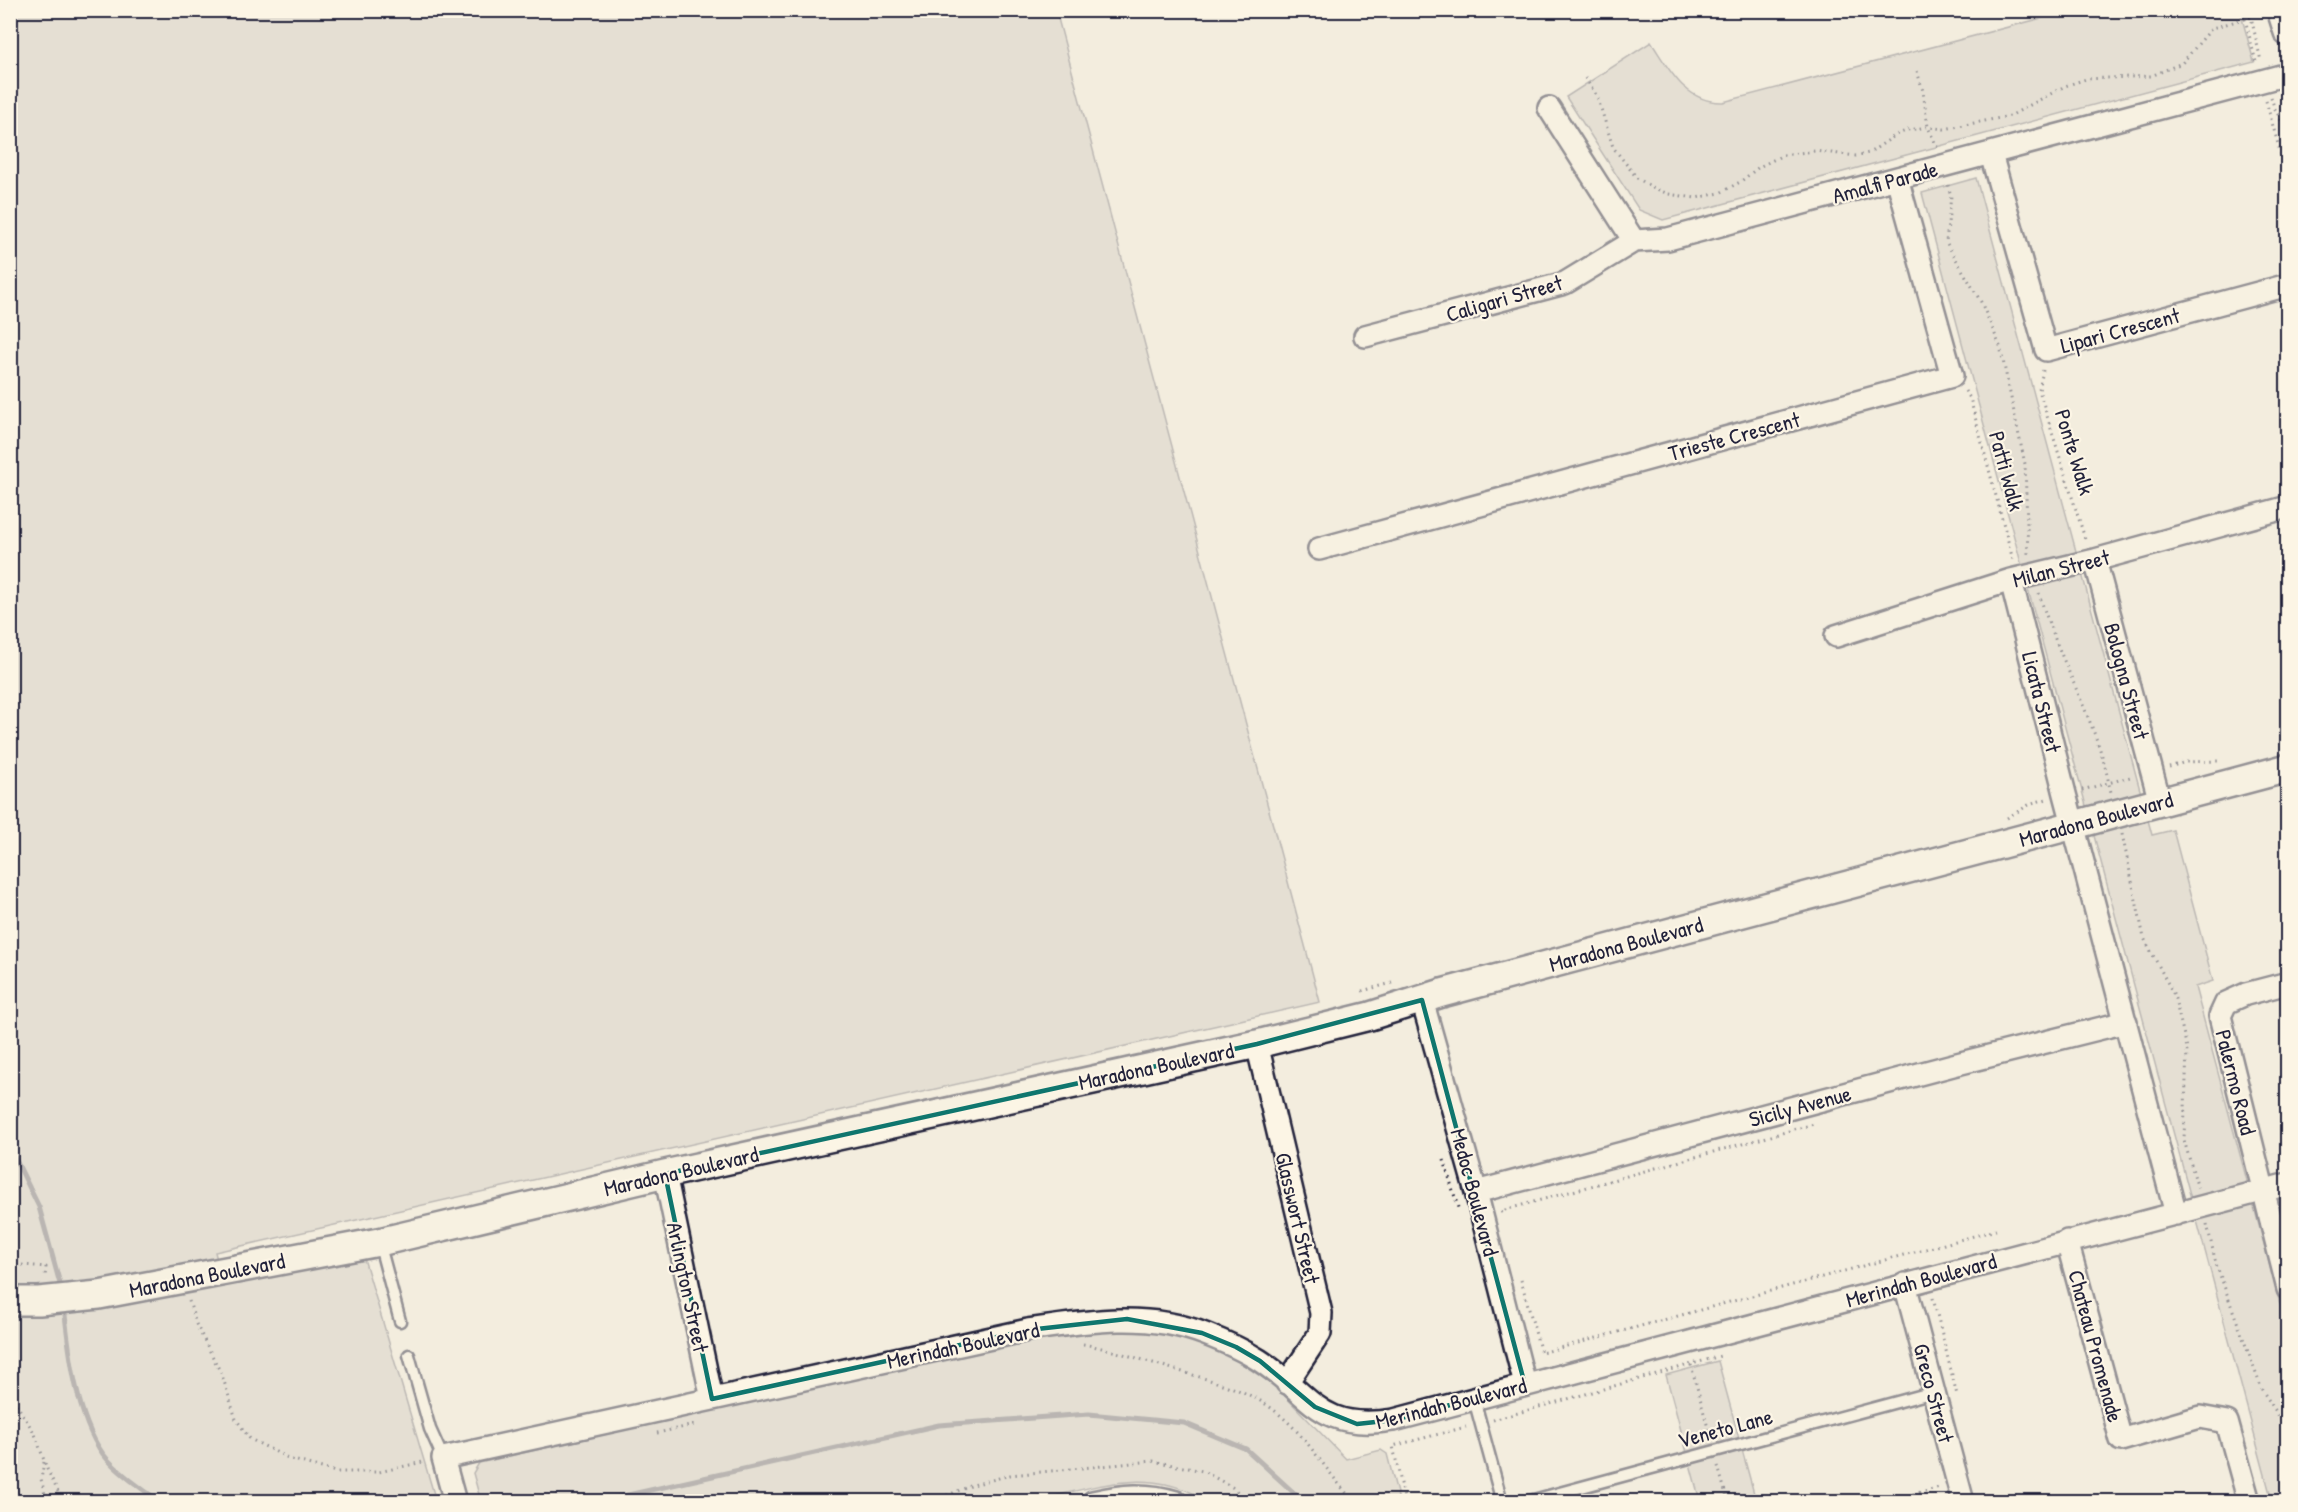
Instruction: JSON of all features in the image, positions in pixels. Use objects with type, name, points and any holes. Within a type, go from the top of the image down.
[{"type":"street","points":[[2282,10],[2288,32]]},
{"type":"street","name":"Amalfi Parade","points":[[1634,241],[1668,239],[2288,74]]},
{"type":"street","points":[[1549,108],[1634,241]]},
{"type":"street","name":"Lipari Crescent","points":[[1990,154],[2046,350],[2288,285]]},
{"type":"street","points":[[1897,178],[1952,376]]},
{"type":"street","name":"Caligari Street","points":[[1365,336],[1565,283],[1634,241]]},
{"type":"street","name":"Trieste Crescent","points":[[1319,549],[1952,376]]},
{"type":"street","name":"Milan Street","points":[[1836,636],[2011,580],[2095,560],[2288,507]]},
{"type":"street","name":"Bologna Street","points":[[2095,560],[2160,802]]},
{"type":"street","name":"Licata Street","points":[[2011,580],[2176,1214]]},
{"type":"street","name":"Maradona Boulevard","points":[[10,1301],[39,1301],[99,1295],[379,1242],[665,1174],[1257,1044],[1370,1016],[1422,1000],[2288,768]]},
{"type":"street","name":"Palermo Road","points":[[2288,983],[2246,994],[2226,1004],[2220,1016],[2288,1289]]},
{"type":"street","name":"Medoc Boulevard","points":[[1422,1000],[1476,1192],[1525,1385]]},
{"type":"street","name":"Sicily Avenue","points":[[1476,1192],[1941,1068],[2126,1022]]},
{"type":"street","name":"Glasswort Street","points":[[1257,1044],[1321,1312],[1320,1333],[1312,1349],[1287,1383]]},
{"type":"street","name":"Arlington Street","points":[[665,1174],[712,1399]]},
{"type":"street","name":"Merindah Boulevard","points":[[442,1458],[1028,1330],[1127,1319],[1164,1323],[1203,1333],[1260,1360],[1315,1407],[1334,1417],[1357,1424],[1394,1420],[2288,1184]]},
{"type":"street","name":"Chateau Promenade","points":[[2067,1241],[2121,1440],[2200,1417],[2227,1422],[2249,1502]]},
{"type":"street","name":"Greco Street","points":[[1905,1284],[1963,1502]]},
{"type":"street","points":[[442,1458],[455,1502]]},
{"type":"street","points":[[1093,1502],[1126,1495],[1150,1495],[1176,1502]]},
{"type":"lane","points":[[379,1242],[400,1321]]},
{"type":"lane","points":[[409,1355],[430,1429],[442,1458]]},
{"type":"lane","name":"Veneto Lane","points":[[1526,1502],[1934,1392]]},
{"type":"lane","points":[[1474,1399],[1502,1501]]},
{"type":"path","points":[[1586,78],[1597,96],[1613,147],[1637,178],[1668,194],[1696,198],[1720,193],[1740,182],[1759,166],[1783,155],[1815,151],[1856,156],[1869,153],[1896,135],[1928,127],[1944,129],[2010,116],[2066,86],[2086,79],[2158,74],[2182,63],[2212,28],[2251,17]]},
{"type":"path","points":[[1917,71],[1923,91],[1928,127],[1944,166],[1951,196],[1946,242],[1981,302],[2000,346],[2025,464],[2026,549],[2033,575],[2050,630],[2068,667],[2103,757],[2144,938],[2174,996],[2187,1048],[2184,1140],[2216,1264],[2262,1390],[2288,1430]]},
{"type":"path","name":"Ponte Walk","points":[[2046,350],[2039,390],[2082,534],[2095,560]]},
{"type":"path","name":"Patti Walk","points":[[1952,376],[1970,398],[2013,557],[2011,580]]},
{"type":"path","points":[[1504,1222],[1502,1211],[1819,1123]]},
{"type":"path","points":[[1520,1276],[1541,1353],[1996,1230]]},
{"type":"path","points":[[10,1264],[46,1267],[44,1281]]},
{"type":"path","points":[[1405,1502],[1394,1446],[1481,1424],[1724,1355]]},
{"type":"path","points":[[1690,1365],[1728,1502]]},
{"type":"path","points":[[10,1394],[35,1434],[44,1461],[63,1502]]},
{"type":"path","points":[[44,1461],[41,1479],[47,1502]]},
{"type":"path","points":[[930,1502],[973,1485],[1010,1475],[1153,1461],[1203,1471],[1232,1487],[1249,1502]]},
{"type":"path","points":[[1884,1502],[1938,1487]]},
{"type":"highlighted area","points":[[1422,1000],[1525,1385],[1394,1420],[1357,1424],[1315,1407],[1260,1361],[1236,1347],[1202,1333],[1127,1319],[1028,1330],[712,1399],[665,1174],[1257,1044]]},
{"type":"shaded area","points":[[10,11],[1056,11],[1320,1002],[215,1252],[220,1272],[360,1245],[436,1501],[21,1501],[10,1468]]},
{"type":"shaded area","points":[[2069,11],[2240,11],[2254,62],[1663,220],[1639,210],[1566,97],[1651,42],[1672,73],[1688,91],[1710,101],[1723,102]]},
{"type":"shaded area","points":[[1976,178],[2152,835],[2173,830],[2213,981],[2195,987],[2287,1330],[2287,1501],[2272,1501],[1922,193]]},
{"type":"shaded area","points":[[1070,1329],[1160,1331],[1209,1346],[1230,1356],[1275,1386],[1346,1459],[1381,1450],[1387,1454],[1399,1501],[1207,1501],[1185,1490],[1142,1481],[1098,1486],[1030,1502],[481,1502],[473,1473],[479,1463]]},
{"type":"shaded area","points":[[1718,1361],[1756,1501],[1700,1501],[1666,1375]]},
{"type":"waterway","points":[[10,1148],[39,1207],[62,1291]]},
{"type":"waterway","points":[[64,1306],[75,1383],[94,1439],[103,1454],[115,1467],[161,1502]]},
{"type":"waterway","points":[[597,1502],[939,1425],[1089,1414],[1184,1423],[1246,1449],[1304,1502]]}]
